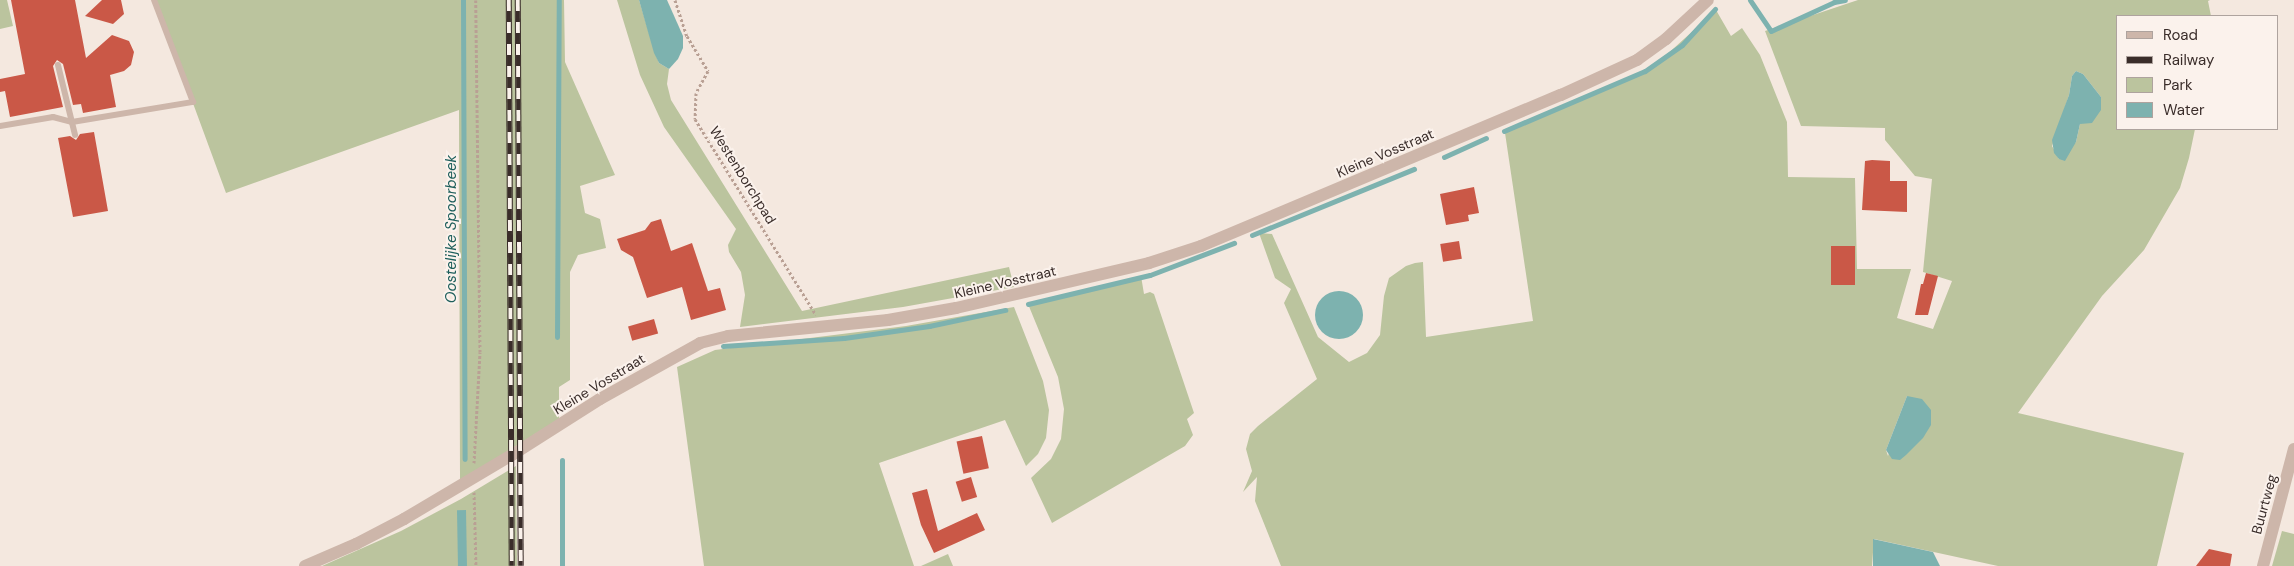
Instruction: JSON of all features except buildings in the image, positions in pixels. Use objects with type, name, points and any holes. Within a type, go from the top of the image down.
[{"type":"street","name":"Kleine Vosstraat","points":[[305,566],[380,532],[600,399],[700,343],[728,336],[888,320],[956,308],[1133,267],[1201,246],[1561,95],[1637,60],[1666,39],[1699,11],[1708,0]]},
{"type":"street","name":"Buurtweg","points":[[2263,566],[2294,449]]},
{"type":"lane","points":[[0,126],[53,116],[72,122],[193,102],[154,0]]},
{"type":"lane","points":[[58,65],[75,135]]},
{"type":"path","points":[[476,0],[480,352],[473,477],[476,566]]},
{"type":"path","name":"Westenborchpad","points":[[675,0],[687,36],[708,71],[696,93],[695,119],[823,326]]},
{"type":"green space","points":[[0,0],[7,0],[13,26],[0,29]]},
{"type":"green space","points":[[155,0],[564,0],[565,62],[615,175],[580,186],[585,213],[600,219],[606,248],[578,255],[570,272],[570,380],[559,387],[559,419],[460,481],[459,110],[226,193]]},
{"type":"green space","points":[[617,0],[639,0],[659,63],[669,69],[667,84],[671,100],[802,311],[1009,267],[1014,287],[903,307],[740,327],[745,295],[741,272],[729,252],[728,245],[736,229],[664,127],[640,75]]},
{"type":"green space","points":[[1858,0],[2210,0],[2208,1],[2211,15],[2116,15],[2116,130],[2195,130],[2189,158],[2180,188],[2144,250],[2102,296],[2018,413],[2184,453],[2157,566],[1998,566],[1874,539],[1872,566],[1281,566],[1255,501],[1257,477],[1243,492],[1252,471],[1246,449],[1250,434],[1258,426],[1317,379],[1284,303],[1291,289],[1275,278],[1259,233],[1272,234],[1318,337],[1349,362],[1367,353],[1380,335],[1384,296],[1389,278],[1406,266],[1415,263],[1423,262],[1426,337],[1533,321],[1505,133],[1631,79],[1663,58],[1716,10],[1731,36],[1742,28],[1760,55],[1787,122],[1788,177],[1855,178],[1857,269],[1911,269],[1897,318],[1933,329],[1952,281],[1923,272],[1932,179],[1915,176],[1885,140],[1885,128],[1801,126],[1765,31]],"holes":[[[2076,71],[2083,74],[2101,97],[2080,124],[2076,142],[2059,159],[2052,146],[2069,95],[2072,76]],[[1908,396],[1888,456],[1886,450]]]},
{"type":"green space","points":[[1141,276],[1144,294],[1150,292],[1154,294],[1194,413],[1187,419],[1193,435],[1185,446],[1052,523],[1031,478],[1051,459],[1061,439],[1064,409],[1058,377],[1028,304]]},
{"type":"green space","points":[[1014,307],[1043,381],[1049,410],[1046,438],[1038,454],[1026,466],[1005,420],[879,463],[914,566],[704,566],[677,367],[715,350],[906,326]]},
{"type":"green space","points":[[516,466],[517,566],[322,566],[401,531],[461,499]]},
{"type":"green space","points":[[2282,531],[2294,534],[2294,566],[2272,566]]},
{"type":"green space","points":[[948,554],[953,566],[921,566]]},
{"type":"water","points":[[639,0],[667,0],[683,36],[683,48],[678,59],[669,69],[659,63],[654,53]]},
{"type":"water","points":[[2076,71],[2083,74],[2101,97],[2101,110],[2092,123],[2080,124],[2076,142],[2065,161],[2059,159],[2054,153],[2052,140],[2069,95],[2072,76]]},
{"type":"water","points":[[1339,291],[1348,293],[1356,298],[1361,306],[1363,315],[1361,324],[1356,332],[1348,337],[1339,339],[1330,337],[1322,332],[1317,324],[1315,315],[1317,306],[1322,298],[1330,293]]},
{"type":"water","points":[[1907,396],[1922,399],[1931,410],[1931,425],[1923,438],[1906,455],[1900,460],[1892,459],[1886,450]]},
{"type":"water","points":[[457,510],[466,510],[467,566],[458,566]]},
{"type":"water","points":[[1873,539],[1933,552],[1940,566],[1873,566]]},
{"type":"waterway","name":"Oostelijke Spoorbeek","points":[[463,0],[465,459]]},
{"type":"waterway","points":[[557,337],[559,0]]},
{"type":"waterway","points":[[1750,0],[1771,31],[1834,2],[1845,0]]},
{"type":"waterway","points":[[1504,131],[1645,71],[1682,45],[1715,9]]},
{"type":"waterway","points":[[1444,157],[1486,138]]},
{"type":"waterway","points":[[1252,235],[1414,169]]},
{"type":"waterway","points":[[1028,304],[1150,275],[1234,243]]},
{"type":"waterway","points":[[723,346],[844,338],[929,326],[1005,310]]},
{"type":"waterway","points":[[562,460],[562,566]]},
{"type":"railway","points":[[509,0],[512,566]]},
{"type":"railway","points":[[518,0],[521,566]]}]
